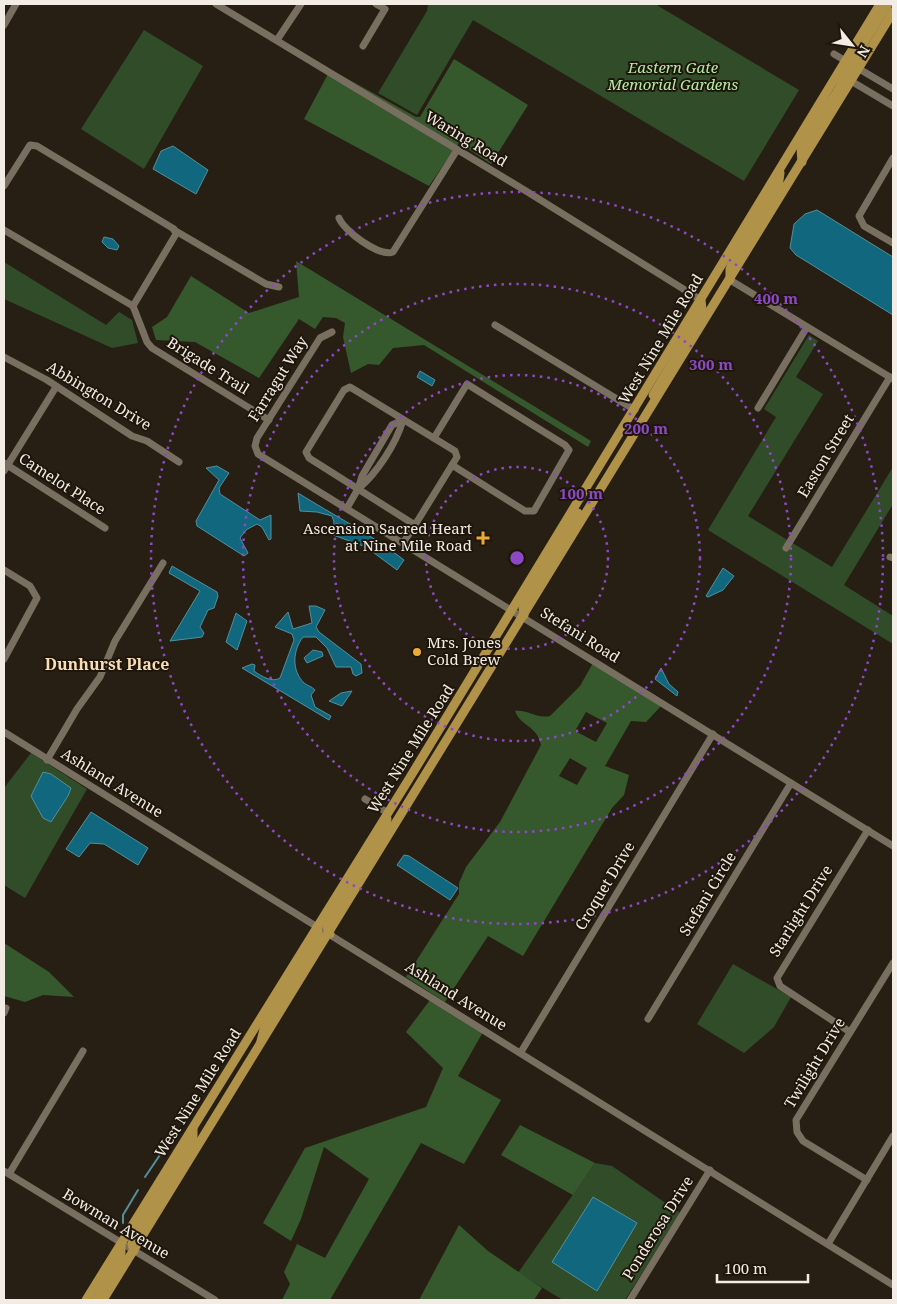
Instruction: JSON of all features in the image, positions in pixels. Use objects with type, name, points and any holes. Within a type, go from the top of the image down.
[{"type":"main road","name":"West Nine Mile Road","points":[[852,64],[880,4]]},
{"type":"main road","points":[[802,162],[802,148],[843,80],[847,67],[852,64],[888,4]]},
{"type":"main road","name":"West Nine Mile Road","points":[[86,1300],[513,610],[780,168],[852,64],[893,12]]},
{"type":"main road","points":[[851,81],[852,64]]},
{"type":"main road","name":"West Nine Mile Road","points":[[103,1300],[330,934],[851,81]]},
{"type":"main road","points":[[730,280],[730,269],[734,258],[778,187],[780,168]]},
{"type":"main road","points":[[652,407],[650,400],[702,309],[701,300]]},
{"type":"main road","points":[[524,617],[523,608],[581,508],[581,499]]},
{"type":"main road","points":[[455,730],[456,717],[512,626],[514,620],[513,610]]},
{"type":"main road","points":[[330,934],[327,927],[384,834],[388,813]]},
{"type":"main road","points":[[258,1051],[264,1029],[319,938],[318,926]]},
{"type":"main road","points":[[134,1251],[132,1244],[134,1236],[193,1142],[193,1128]]},
{"type":"main road","points":[[96,1300],[121,1259],[121,1244]]},
{"type":"street","points":[[4,25],[16,4]]},
{"type":"street","name":"Waring Road","points":[[216,4],[701,300]]},
{"type":"street","points":[[277,40],[301,4]]},
{"type":"street","points":[[363,46],[385,9],[376,4]]},
{"type":"street","points":[[834,54],[893,89]]},
{"type":"street","points":[[851,81],[893,106]]},
{"type":"street","points":[[4,186],[30,145],[37,146],[266,284],[279,288]]},
{"type":"street","points":[[339,218],[346,231],[380,252],[393,252],[457,150]]},
{"type":"street","points":[[893,158],[859,216],[864,226],[893,243]]},
{"type":"street","points":[[4,230],[130,306],[176,234],[174,229]]},
{"type":"street","points":[[730,280],[892,378]]},
{"type":"street","name":"Brigade Trail","points":[[130,306],[147,342],[152,348],[269,420]]},
{"type":"street","points":[[495,325],[635,410]]},
{"type":"street","points":[[758,408],[807,327]]},
{"type":"street","name":"Farragut Way","points":[[255,446],[320,338],[332,332]]},
{"type":"street","name":"Abbington Drive","points":[[4,357],[56,387],[132,436],[147,441],[179,462]]},
{"type":"street","name":"Easton Street","points":[[786,548],[892,378]]},
{"type":"street","points":[[434,438],[467,384],[565,444],[569,450],[534,511],[525,511],[452,465]]},
{"type":"street","points":[[5,467],[56,387]]},
{"type":"street","points":[[404,543],[457,457],[455,450],[350,387],[344,390],[306,452],[309,458],[415,525]]},
{"type":"street","points":[[347,508],[358,489],[370,479],[400,430],[403,420]]},
{"type":"street","name":"Stefani Road","points":[[255,446],[258,454],[893,846]]},
{"type":"street","name":"Camelot Place","points":[[5,467],[105,528]]},
{"type":"street","points":[[47,760],[77,709],[100,677],[115,641],[163,563]]},
{"type":"street","points":[[4,570],[30,586],[37,598],[4,659]]},
{"type":"street","name":"Ashland Avenue","points":[[4,732],[893,1285]]},
{"type":"street","name":"Croquet Drive","points":[[521,1052],[713,734]]},
{"type":"street","name":"Stefani Circle","points":[[648,1019],[792,783]]},
{"type":"street","points":[[365,799],[388,813]]},
{"type":"street","name":"Starlight Drive","points":[[850,1032],[780,986],[777,978],[868,830]]},
{"type":"street","name":"Twilight Drive","points":[[867,1180],[804,1141],[797,1132],[796,1126],[798,1116],[893,962]]},
{"type":"street","points":[[6,1172],[83,1051]]},
{"type":"street","points":[[828,1244],[893,1136]]},
{"type":"street","name":"Ponderosa Drive","points":[[630,1300],[710,1170]]},
{"type":"street","name":"Bowman Avenue","points":[[6,1172],[215,1300]]},
{"type":"green space","name":"Eastern Gate Memorial Gardens","points":[[428,4],[655,4],[799,90],[744,181],[473,20],[417,115],[378,93],[427,11]]},
{"type":"green space","points":[[144,30],[203,66],[144,169],[81,129]]},
{"type":"green space","points":[[454,59],[528,105],[491,164],[459,143],[457,146],[330,69],[416,117],[420,117]]},
{"type":"green space","points":[[328,74],[453,151],[429,186],[304,119]]},
{"type":"green space","points":[[296,261],[591,441],[588,447],[424,345],[393,348],[379,365],[368,364],[351,373],[343,337],[345,323],[336,318],[323,317],[315,329],[299,319],[259,378],[195,342],[156,340],[152,327],[167,317],[191,276],[249,313],[299,297]]},
{"type":"green space","points":[[4,262],[106,325],[119,312],[132,320],[138,343],[112,348],[4,299]]},
{"type":"green space","points":[[809,335],[818,341],[796,377],[823,394],[748,516],[832,567],[893,467],[893,504],[844,585],[893,616],[893,644],[708,530],[776,417],[764,409]]},
{"type":"green space","points":[[593,663],[661,706],[646,722],[631,721],[605,766],[629,775],[624,795],[612,808],[523,956],[488,936],[445,1002],[406,977],[459,894],[459,883],[466,867],[500,822],[541,745],[539,738],[533,730],[521,720],[515,711],[524,711],[545,717],[550,716],[580,686]],"holes":[[[586,712],[607,723],[596,742],[575,731]],[[570,758],[587,768],[577,785],[559,776]]]},
{"type":"green space","points":[[31,753],[87,789],[25,898],[4,885],[4,788]]},
{"type":"green space","points":[[4,943],[49,972],[74,997],[43,995],[25,1002],[4,996]]},
{"type":"green space","points":[[733,964],[791,997],[774,1027],[744,1053],[697,1024]]},
{"type":"green space","points":[[430,1000],[483,1032],[458,1076],[501,1100],[464,1164],[421,1143],[330,1300],[282,1300],[290,1284],[284,1272],[297,1244],[325,1258],[369,1179],[324,1147],[301,1219],[291,1241],[263,1223],[305,1148],[426,1107],[443,1068],[406,1032]]},
{"type":"green space","points":[[520,1125],[595,1163],[573,1195],[501,1155]]},
{"type":"green space","points":[[595,1163],[612,1166],[680,1213],[625,1300],[563,1300],[518,1273]]},
{"type":"green space","points":[[459,1225],[488,1251],[542,1288],[534,1300],[419,1300]]},
{"type":"water","points":[[173,146],[208,170],[196,194],[153,169],[161,151]]},
{"type":"water","points":[[817,210],[893,257],[893,315],[796,255],[790,248],[794,224],[805,214]]},
{"type":"water","points":[[104,237],[113,239],[119,246],[117,250],[108,248],[102,242]]},
{"type":"water","points":[[420,371],[435,380],[432,386],[417,377]]},
{"type":"water","points":[[217,466],[229,473],[219,488],[220,494],[260,520],[271,515],[271,539],[269,540],[262,527],[257,524],[246,530],[240,538],[248,553],[244,556],[197,526],[196,521],[219,480],[206,468]]},
{"type":"water","points":[[298,493],[365,533],[404,560],[397,570],[366,547],[333,535],[334,522],[332,516],[317,512],[300,511]]},
{"type":"water","points":[[172,566],[217,592],[218,596],[214,608],[208,610],[200,627],[204,633],[202,637],[170,641],[200,591],[169,573]]},
{"type":"water","points":[[723,568],[734,576],[723,590],[708,597],[706,596]]},
{"type":"water","points":[[309,606],[316,606],[325,610],[316,627],[319,632],[361,664],[362,673],[356,676],[353,674],[351,667],[336,667],[327,648],[316,637],[303,637],[300,642],[295,654],[297,672],[304,683],[315,690],[311,695],[315,707],[331,716],[329,720],[242,668],[252,664],[255,665],[254,671],[263,677],[274,680],[280,678],[294,640],[292,634],[275,627],[288,612],[293,629],[312,623]]},
{"type":"water","points":[[236,613],[247,621],[237,650],[226,642]]},
{"type":"water","points":[[313,650],[322,652],[323,656],[307,663],[304,658]]},
{"type":"water","points":[[661,668],[669,684],[678,692],[677,696],[655,679]]},
{"type":"water","points":[[352,691],[342,706],[329,701],[341,693]]},
{"type":"water","points":[[43,772],[51,774],[71,788],[51,822],[43,818],[31,796]]},
{"type":"water","points":[[91,812],[148,848],[138,865],[104,844],[90,843],[79,857],[66,849]]},
{"type":"water","points":[[404,855],[409,856],[458,888],[450,900],[397,865]]},
{"type":"water","points":[[593,1197],[637,1223],[597,1291],[552,1262]]},
{"type":"waterway","points":[[145,1177],[164,1149]]},
{"type":"waterway","points":[[123,1223],[123,1215],[138,1190]]},
{"type":"place","name":"Ascension Sacred Heart at Nine Mile Road","points":[[483,538]]},
{"type":"place","name":"Mrs. Jones Cold Brew","points":[[417,652]]},
{"type":"district","name":"Dunhurst Place","points":[[107,664]]}]
